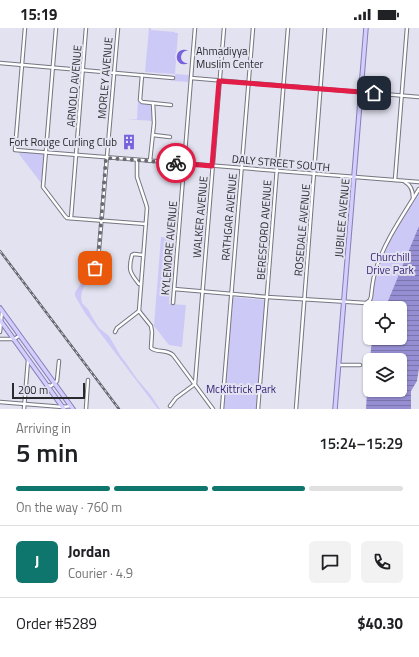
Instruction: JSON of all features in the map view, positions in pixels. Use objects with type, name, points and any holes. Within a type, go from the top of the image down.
[{"type":"main road","name":"JUBILEE AVENUE","points":[[336,409],[366,28]]},
{"type":"main road","points":[[1,310],[72,407]]},
{"type":"main road","points":[[0,321],[64,408]]},
{"type":"street","points":[[22,65],[25,28]]},
{"type":"street","points":[[56,28],[43,186],[66,217],[146,224]]},
{"type":"street","name":"ARNOLD AVENUE","points":[[71,218],[86,28]]},
{"type":"street","name":"MORLEY AVENUE","points":[[92,271],[98,263],[118,28]]},
{"type":"street","name":"KYLEMORE AVENUE","points":[[173,303],[195,28]]},
{"type":"street","name":"WALKER AVENUE","points":[[195,384],[224,28]]},
{"type":"street","name":"RATHGAR AVENUE","points":[[222,409],[253,28]]},
{"type":"street","name":"BERESFORD AVENUE","points":[[258,409],[288,28]]},
{"type":"street","name":"ROSEDALE AVENUE","points":[[296,409],[325,28]]},
{"type":"street","points":[[395,180],[407,28]]},
{"type":"street","points":[[0,63],[174,78]]},
{"type":"street","name":"DALY STREET SOUTH","points":[[22,65],[15,150],[419,182]]},
{"type":"street","points":[[142,75],[140,100],[142,102],[171,105]]},
{"type":"street","points":[[191,78],[419,97]]},
{"type":"street","points":[[150,161],[154,123],[153,103]]},
{"type":"street","points":[[153,135],[170,137]]},
{"type":"street","points":[[137,160],[137,177],[146,204],[146,224],[139,311],[151,326],[151,348],[156,351],[170,353],[213,409]]},
{"type":"street","points":[[402,181],[408,184],[411,188],[413,193],[412,201]]},
{"type":"street","points":[[174,289],[363,304],[368,302],[371,297],[375,273],[382,253],[419,189]]},
{"type":"street","points":[[141,284],[139,284],[130,274],[130,271],[132,255],[143,255]]},
{"type":"street","points":[[0,332],[1,310]]},
{"type":"street","points":[[115,332],[117,328],[139,311]]},
{"type":"street","points":[[0,339],[14,340],[19,336]]},
{"type":"street","points":[[24,409],[28,360]]},
{"type":"street","points":[[47,385],[51,386],[57,381],[59,362]]},
{"type":"street","points":[[339,364],[360,365]]},
{"type":"street","points":[[86,409],[88,380]]},
{"type":"street","points":[[170,406],[176,398],[195,384]]},
{"type":"street","points":[[0,402],[55,408],[72,407]]},
{"type":"green space","points":[[149,28],[151,28],[151,30],[178,33],[175,74],[145,72]]},
{"type":"green space","points":[[175,74],[189,75],[188,82],[174,81]]},
{"type":"green space","points":[[138,100],[142,104],[151,105],[152,121],[126,119],[137,119]]},
{"type":"green space","points":[[20,152],[44,155],[41,183],[19,154]]},
{"type":"green space","name":"Churchill Drive Park","points":[[419,189],[419,226],[388,301],[368,301],[370,300],[375,273],[386,245]]},
{"type":"green space","points":[[161,237],[174,238],[169,304],[186,305],[182,347],[169,345],[154,326]]},
{"type":"green space","points":[[82,277],[85,278],[85,285],[81,297],[82,303],[88,309],[99,328],[109,336],[120,355],[160,409],[158,409],[85,313],[75,296],[75,292],[80,285]]},
{"type":"green space","name":"McKittrick Park","points":[[232,297],[265,300],[257,409],[223,409]]},
{"type":"shaded area","points":[[419,226],[419,368],[417,381],[411,391],[411,409],[366,409],[367,397],[407,397],[407,353],[371,353],[372,345],[407,345],[407,301],[388,301]]},
{"type":"railway","points":[[0,251],[119,409]]},
{"type":"way so far","points":[[95,268],[98,265],[106,158],[176,163]]},
{"type":"place","name":"Ahmadiyya Muslim Center","points":[[184,57]]},
{"type":"place","name":"Fort Rouge Curling Club","points":[[129,142]]},
{"type":"route","points":[[176,163],[212,166],[219,81],[374,93]]}]
